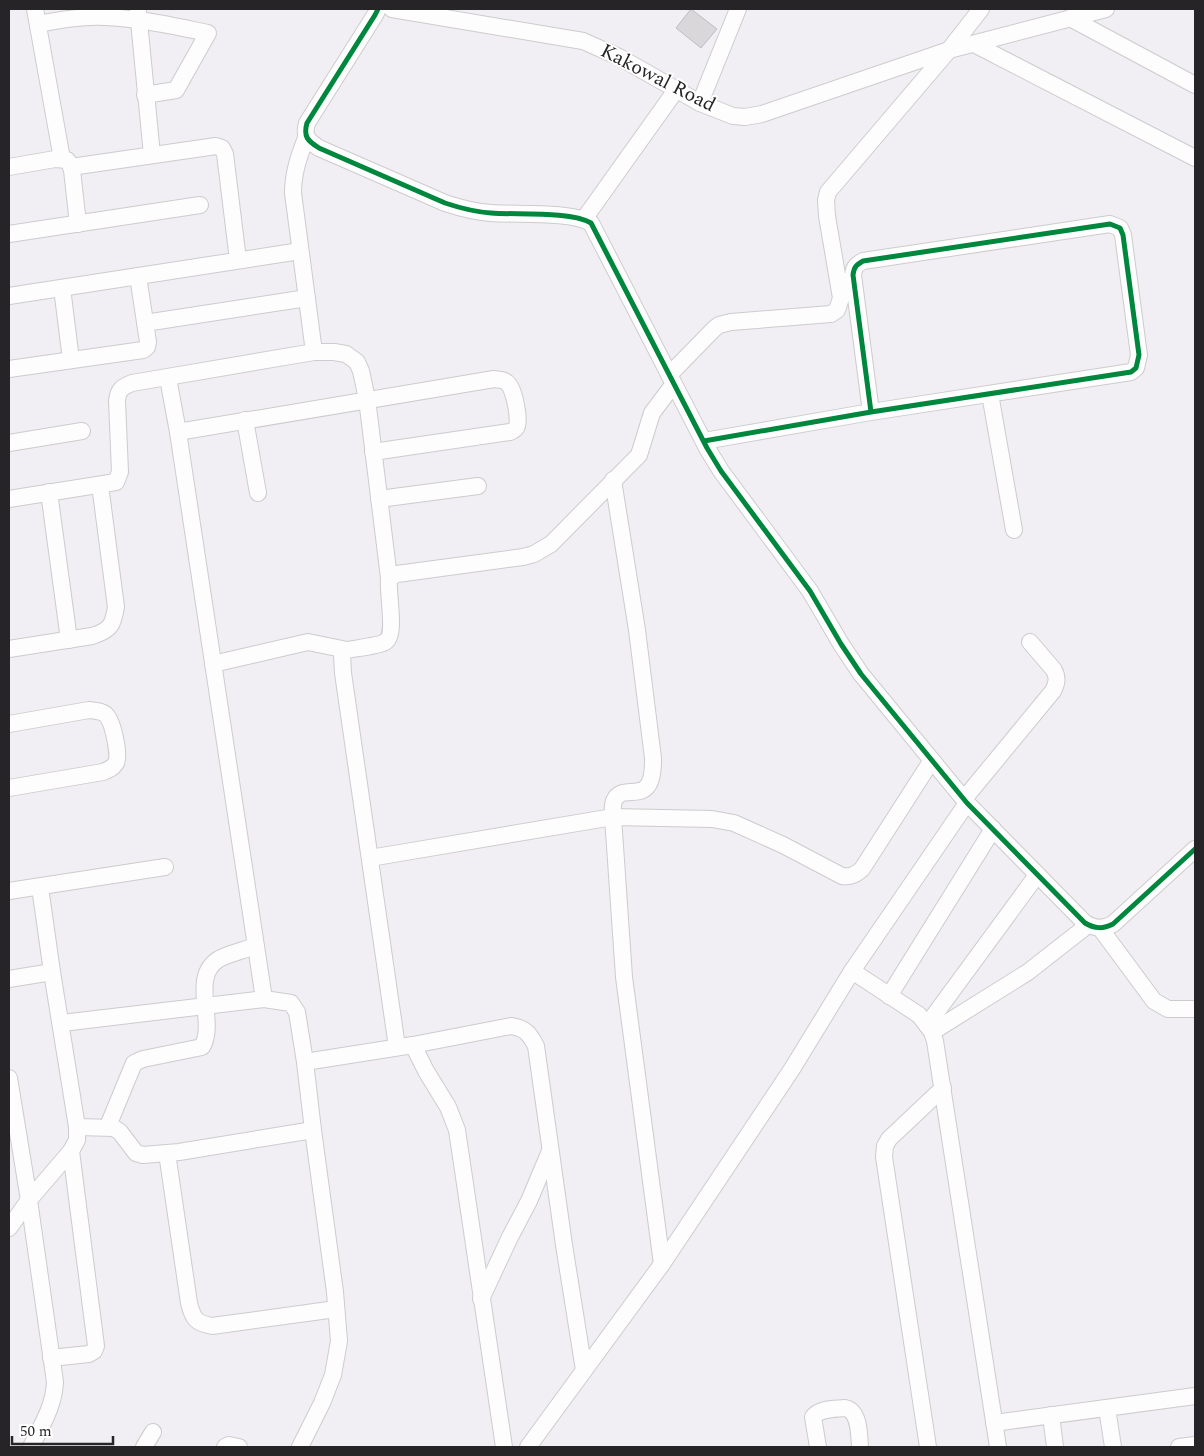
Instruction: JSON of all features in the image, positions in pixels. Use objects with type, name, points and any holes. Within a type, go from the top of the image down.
[{"type":"street","points":[[314,352],[300,251],[293,181],[306,138],[305,130],[307,123],[378,9]]},
{"type":"street","name":"Kakowal Road","points":[[394,9],[583,42],[619,57],[700,103],[733,116],[745,117],[762,114],[949,50],[1106,9]]},
{"type":"street","points":[[700,103],[738,9]]},
{"type":"street","points":[[389,578],[396,574],[523,557],[534,554],[551,544],[639,455],[652,413],[671,380],[719,325],[731,322],[831,314],[837,310],[841,298],[826,200],[828,192],[949,50],[981,9]]},
{"type":"street","points":[[138,14],[152,155]]},
{"type":"street","points":[[78,224],[37,16],[64,19],[138,14],[208,33],[176,90],[145,95]]},
{"type":"street","points":[[1070,18],[1195,85]]},
{"type":"street","points":[[974,44],[1195,158]]},
{"type":"street","points":[[584,219],[676,90]]},
{"type":"street","points":[[306,138],[310,143],[319,148],[464,209],[489,213],[574,216],[591,223],[671,380],[721,471],[810,591],[861,674],[965,801],[1084,923],[1094,927],[1107,928],[1195,849]]},
{"type":"street","points":[[9,167],[152,155],[216,146],[222,148],[238,260]]},
{"type":"street","points":[[9,234],[200,205]]},
{"type":"street","points":[[704,441],[871,412],[1131,372],[1136,368],[1139,355],[1123,235],[1120,228],[1110,224],[863,261],[858,264],[854,268],[853,275],[871,412]]},
{"type":"street","points":[[9,296],[300,251]]},
{"type":"street","points":[[9,369],[143,350],[147,347],[148,342],[138,276]]},
{"type":"street","points":[[62,288],[71,360]]},
{"type":"street","points":[[145,323],[307,298]]},
{"type":"street","points":[[9,498],[116,482],[120,472],[117,400],[118,392],[123,386],[314,352],[346,354],[357,362],[361,371],[367,400],[389,578],[388,589],[392,630],[390,637],[385,642],[347,650],[308,642],[213,664]]},
{"type":"street","points":[[168,378],[178,432],[264,999]]},
{"type":"street","points":[[178,432],[494,380],[503,380],[510,385],[518,412],[516,428],[510,432],[373,452]]},
{"type":"street","points":[[990,394],[1014,530]]},
{"type":"street","points":[[246,420],[258,493]]},
{"type":"street","points":[[9,443],[82,431]]},
{"type":"street","points":[[613,480],[637,630],[653,758],[654,774],[648,787],[644,790],[616,796],[613,804],[613,817],[624,977],[662,1264]]},
{"type":"street","points":[[9,649],[92,636],[105,632],[113,623],[116,607],[100,485]]},
{"type":"street","points":[[379,499],[478,486]]},
{"type":"street","points":[[49,492],[69,640]]},
{"type":"street","points":[[528,1447],[624,1313],[662,1264],[792,1069],[852,971],[965,801],[1053,691],[1057,680],[1054,670],[1030,642]]},
{"type":"street","points":[[347,650],[342,654],[342,662],[397,1047]]},
{"type":"street","points":[[9,724],[89,710],[99,711],[107,715],[112,724],[117,754],[116,762],[112,768],[103,772],[9,788]]},
{"type":"street","points":[[370,858],[613,817],[712,819],[734,823],[783,845],[842,876],[849,877],[862,869],[932,760]]},
{"type":"street","points":[[889,996],[992,829]]},
{"type":"street","points":[[9,891],[165,867]]},
{"type":"street","points":[[929,1029],[1038,875]]},
{"type":"street","points":[[9,1228],[29,1200],[71,1151],[77,1140],[77,1127],[62,1023],[52,972],[40,887]]},
{"type":"street","points":[[1094,927],[1154,1001],[1168,1009],[1195,1009]]},
{"type":"street","points":[[929,1029],[1028,972],[1094,927]]},
{"type":"street","points":[[108,1126],[134,1063],[143,1059],[202,1047],[206,1041],[207,1032],[204,979],[213,963],[220,958],[255,946]]},
{"type":"street","points":[[852,971],[919,1014],[929,1029],[943,1088],[998,1447]]},
{"type":"street","points":[[9,979],[52,972]]},
{"type":"street","points":[[62,1023],[264,999],[291,1003],[296,1012],[306,1062],[336,1309],[338,1341],[333,1375],[322,1404],[300,1447]]},
{"type":"street","points":[[306,1062],[413,1045],[511,1026],[529,1032],[536,1046],[550,1151],[584,1370]]},
{"type":"street","points":[[413,1045],[448,1107],[457,1130],[504,1447]]},
{"type":"street","points":[[9,1078],[29,1200],[54,1382],[54,1396],[51,1408],[30,1447]]},
{"type":"street","points":[[928,1447],[884,1152],[888,1139],[943,1088]]},
{"type":"street","points":[[77,1127],[108,1126],[114,1128],[120,1132],[136,1153],[143,1156],[167,1154],[313,1130]]},
{"type":"street","points":[[51,1358],[89,1354],[94,1351],[96,1346],[71,1151]]},
{"type":"street","points":[[481,1299],[529,1201],[550,1151]]},
{"type":"street","points":[[167,1154],[192,1316],[201,1324],[212,1326],[336,1309]]},
{"type":"street","points":[[994,1423],[1195,1396]]},
{"type":"street","points":[[818,1447],[814,1414],[820,1411],[845,1408],[855,1415],[860,1447]]},
{"type":"street","points":[[1107,1408],[1112,1447]]},
{"type":"street","points":[[1051,1415],[1055,1447]]},
{"type":"street","points":[[144,1447],[153,1432]]},
{"type":"street","points":[[225,1447],[229,1444],[239,1447]]},
{"type":"street","points":[[1179,1447],[1195,1445]]},
{"type":"building","points":[[691,9],[717,29],[701,48],[676,28]]},
{"type":"cycle path","points":[[378,9],[307,123],[306,135],[309,141],[319,148],[456,207],[491,213],[557,215],[582,219],[591,223],[707,448],[721,471],[810,591],[861,674],[967,803],[1085,923],[1099,928],[1113,924],[1195,849]]},
{"type":"cycle path","points":[[704,441],[871,412],[1131,372],[1136,368],[1139,355],[1123,235],[1120,228],[1110,224],[863,261],[855,268],[853,275],[871,412]]}]
